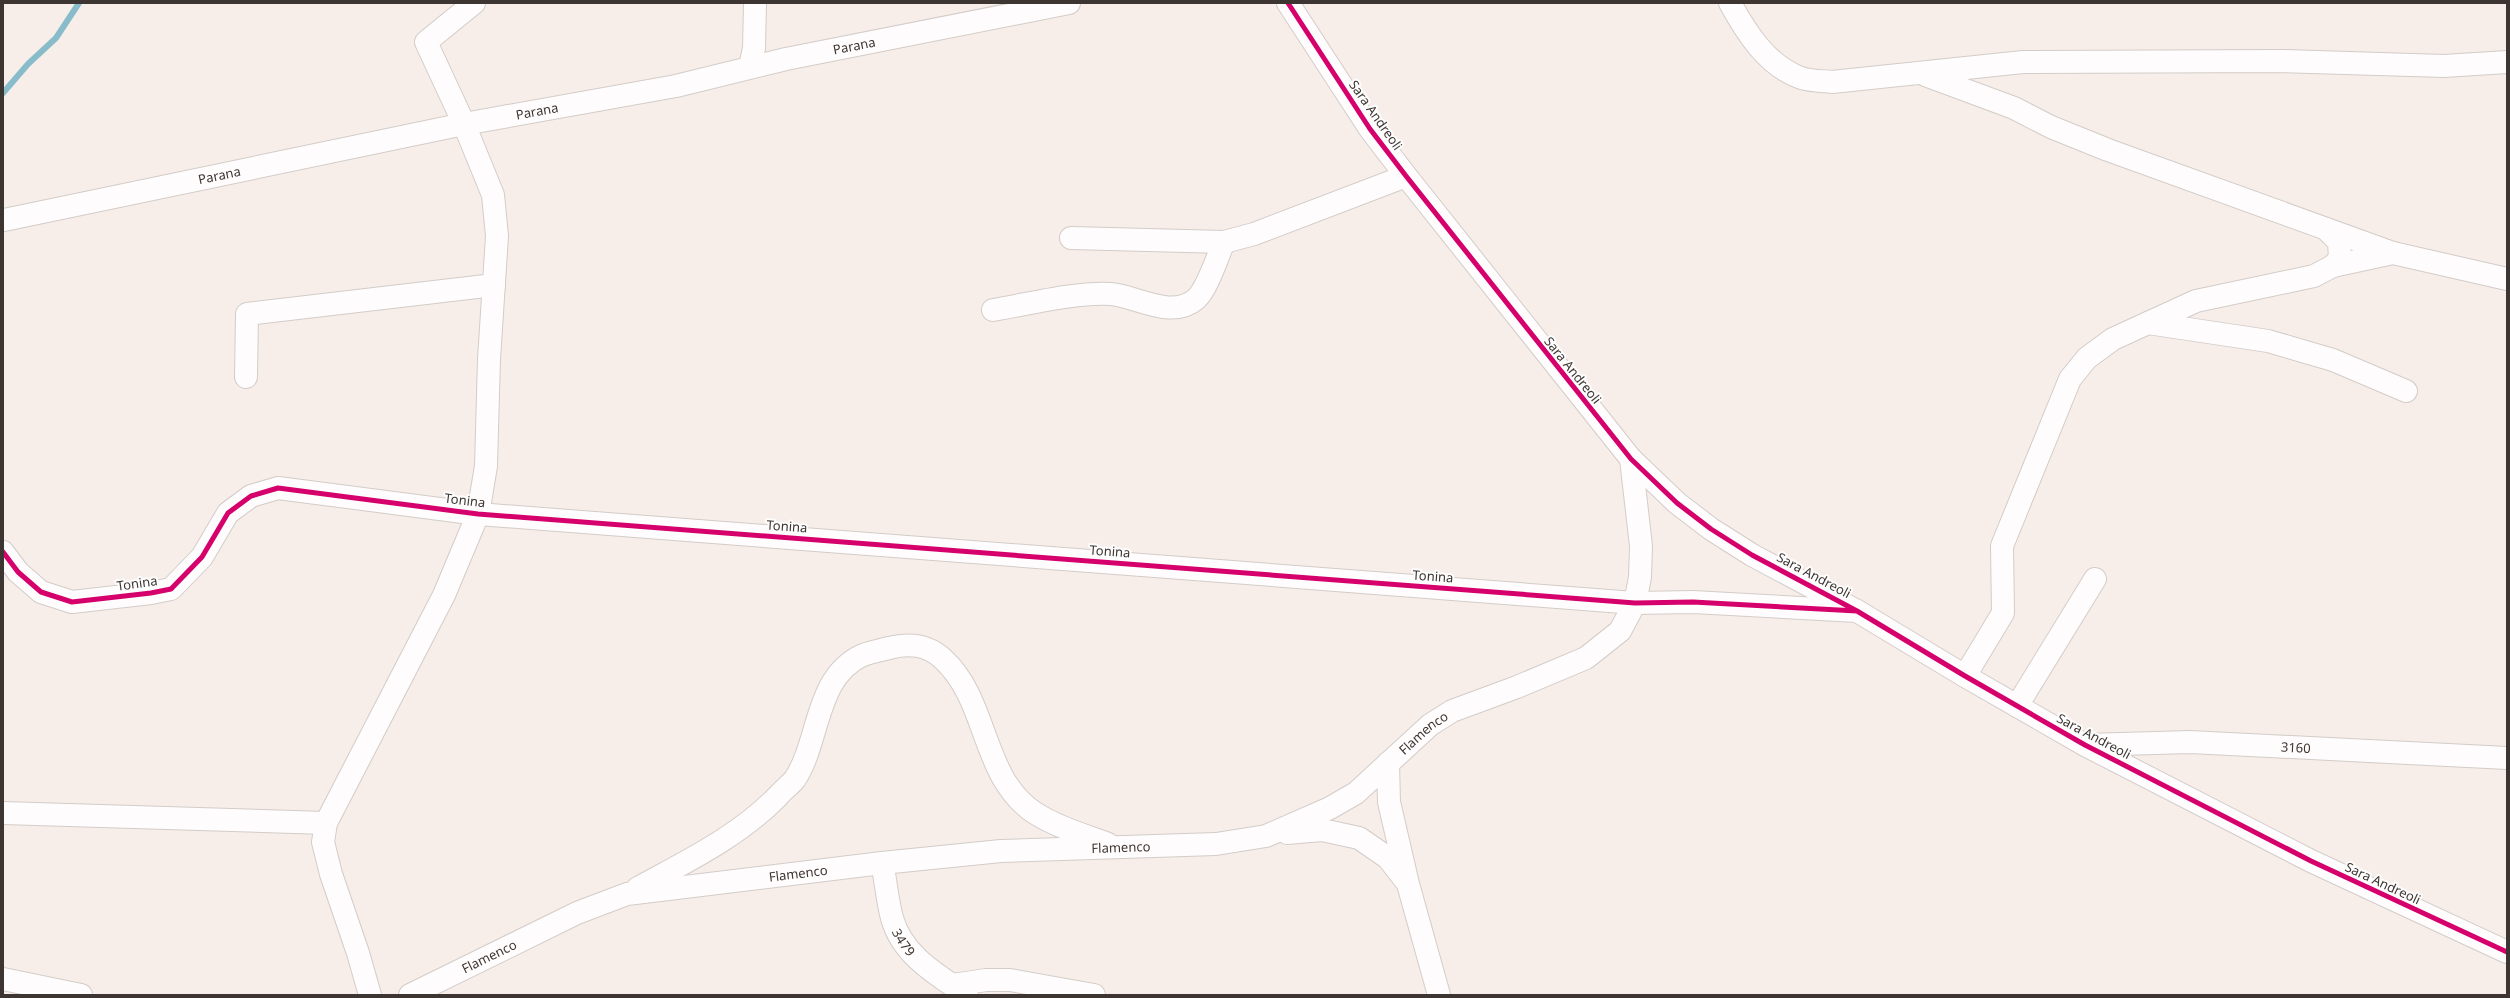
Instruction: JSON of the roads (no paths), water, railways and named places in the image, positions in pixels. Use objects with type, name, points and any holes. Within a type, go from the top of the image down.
[{"type":"street","points":[[370,995],[358,953],[331,874],[323,842],[326,823],[444,595],[478,514],[486,466],[497,236],[493,195],[464,124],[426,42],[474,3]]},
{"type":"street","points":[[750,67],[754,48],[755,3]]},
{"type":"street","name":"Parana","points":[[4,220],[464,124],[676,86],[750,67],[1069,3]]},
{"type":"street","name":"Sara Andreoli","points":[[1288,3],[1370,129],[1631,459],[1677,503],[1710,529],[1752,555],[1857,610],[1965,676],[2085,745],[2311,861],[2507,952]]},
{"type":"street","points":[[1730,3],[1749,36],[1779,66],[1801,78],[1832,82],[2023,62],[2282,61],[2444,66],[2507,62]]},
{"type":"street","points":[[1920,73],[2014,108],[2051,127],[2108,150],[2393,253],[2507,279]]},
{"type":"street","points":[[1071,238],[1224,242],[1254,234],[1406,176]]},
{"type":"street","points":[[2326,229],[2339,242],[2340,258],[2333,266]]},
{"type":"street","points":[[993,310],[1076,297],[1111,294],[1161,306],[1177,307],[1195,299],[1224,242]]},
{"type":"street","points":[[1965,676],[2003,613],[2004,601],[2001,569],[2002,546],[2070,379],[2087,358],[2113,339],[2196,300],[2314,276],[2333,266],[2393,253]]},
{"type":"street","points":[[246,377],[247,314],[494,285]]},
{"type":"street","points":[[2148,323],[2268,341],[2333,360],[2406,391]]},
{"type":"street","name":"Flamenco","points":[[410,995],[577,913],[627,894],[882,863],[1001,851],[1216,844],[1266,836],[1330,808],[1356,793],[1430,725],[1452,711],[1517,688],[1586,658],[1620,631],[1635,603],[1641,546],[1631,459]]},
{"type":"street","name":"Tonina","points":[[3,552],[18,572],[41,592],[72,602],[151,593],[171,589],[202,557],[228,513],[250,496],[278,488],[478,514],[1635,603],[1693,602],[1857,610]]},
{"type":"street","points":[[2017,706],[2095,579]]},
{"type":"street","points":[[627,894],[724,841],[750,823],[795,778],[830,688],[842,669],[862,655],[906,643],[923,646],[943,659],[970,694],[998,771],[1018,797],[1035,813],[1117,848]]},
{"type":"street","name":"3160","points":[[2085,745],[2190,742],[2507,758]]},
{"type":"street","points":[[1388,763],[1389,802],[1408,884],[1439,995]]},
{"type":"street","points":[[3,813],[326,823]]},
{"type":"street","points":[[1266,836],[1322,830],[1359,838],[1388,858],[1408,884]]},
{"type":"street","name":"3479","points":[[882,863],[892,917],[898,934],[911,954],[960,990]]},
{"type":"street","points":[[3,979],[81,995]]},
{"type":"street","points":[[960,990],[986,980],[1010,980],[1094,995]]},
{"type":"waterway","points":[[3,93],[28,64],[56,38],[79,3]]}]
